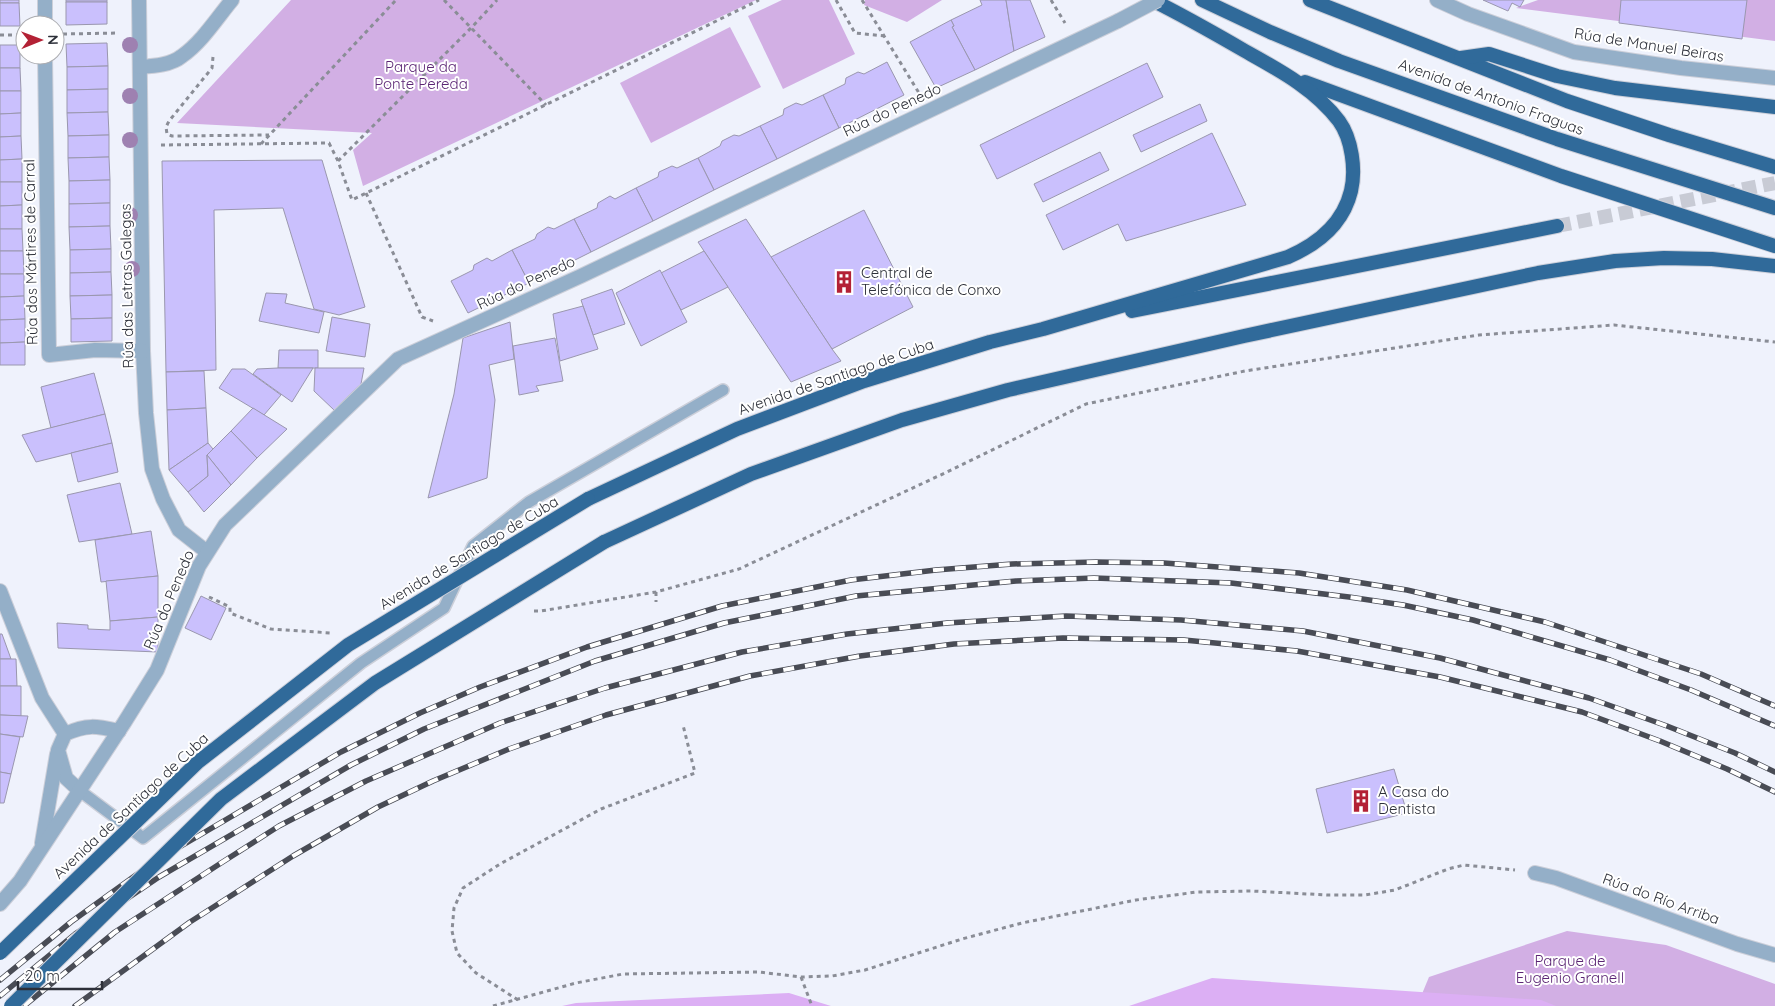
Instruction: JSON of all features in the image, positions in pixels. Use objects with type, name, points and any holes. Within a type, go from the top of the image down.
[{"type":"highway","points":[[1043,329],[1288,257],[1305,250],[1324,236],[1348,205],[1353,185],[1352,162],[1348,140],[1340,123],[1326,106],[1290,77],[1199,23],[1152,0]]},
{"type":"highway","points":[[1171,0],[1199,23]]},
{"type":"highway","name":"Avenida de Antonio Fraguas","points":[[1202,0],[1270,32],[1339,61],[1557,139],[1775,208]]},
{"type":"highway","name":"Avenida de Antonio Fraguas","points":[[1310,0],[1567,101],[1669,135],[1775,167]]},
{"type":"highway","points":[[1458,59],[1489,54],[1557,76],[1615,88],[1775,107]]},
{"type":"highway","points":[[1290,77],[1561,176],[1775,246]]},
{"type":"highway","points":[[1043,329],[1557,226]]},
{"type":"highway","points":[[11,1006],[221,799],[375,683],[604,542],[751,474],[902,420],[1008,390],[1244,336],[1538,273],[1615,261],[1664,258],[1712,259],[1775,266]]},
{"type":"highway","name":"Avenida de Santiago de Cuba","points":[[0,953],[198,762],[348,645],[588,499],[736,428],[864,381],[990,342],[1043,329]]},
{"type":"street","points":[[44,0],[45,15]]},
{"type":"street","name":"Rúa das Letras Galegas","points":[[139,0],[143,351],[146,413],[152,469],[163,499],[179,530],[207,552]]},
{"type":"street","points":[[140,67],[154,66],[182,57],[232,0]]},
{"type":"street","name":"Rúa do Penedo","points":[[0,904],[20,881],[41,850],[157,670],[199,566],[225,525],[398,359],[581,276],[930,111],[1158,0]]},
{"type":"street","name":"Rúa de Manuel Beiras","points":[[1437,0],[1468,14],[1574,52],[1681,68],[1775,78]]},
{"type":"street","name":"Rúa dos Mártires de Carral","points":[[45,65],[49,356],[95,350],[143,351]]},
{"type":"street","points":[[0,591],[42,698],[65,734]]},
{"type":"street","points":[[41,850],[58,750],[65,734],[81,727],[100,727],[119,731]]},
{"type":"street","points":[[58,750],[66,778],[80,791]]},
{"type":"street","name":"Rúa do Río Arriba","points":[[1535,873],[1556,878],[1737,944],[1775,955]]},
{"type":"lane","points":[[80,791],[143,838],[361,663],[444,608],[473,546],[529,502],[723,390]]},
{"type":"path","points":[[261,144],[396,0]]},
{"type":"path","points":[[444,0],[546,105]]},
{"type":"path","points":[[338,161],[472,28],[497,0]]},
{"type":"path","points":[[162,145],[329,143],[338,161],[352,200],[759,0]]},
{"type":"path","points":[[836,0],[856,33],[885,36]]},
{"type":"path","points":[[862,0],[930,111]]},
{"type":"path","points":[[1052,0],[1076,41]]},
{"type":"path","points":[[65,34],[126,32]]},
{"type":"path","points":[[0,35],[15,34]]},
{"type":"path","points":[[213,52],[212,68],[169,121],[166,127],[168,134],[172,136],[269,135]]},
{"type":"path","points":[[366,193],[422,317],[435,322]]},
{"type":"path","points":[[532,611],[656,592],[738,569],[947,472],[1086,404],[1245,371],[1479,335],[1614,325],[1775,342]]},
{"type":"path","points":[[190,588],[230,607],[230,613],[260,626],[290,631],[329,632],[336,638]]},
{"type":"path","points":[[656,592],[656,602]]},
{"type":"path","points":[[518,1000],[476,974],[458,953],[452,931],[454,908],[463,888],[500,864],[601,809],[695,773],[683,725]]},
{"type":"path","points":[[493,1006],[576,983],[622,974],[758,972],[801,977],[832,976],[865,970],[962,940],[1022,924],[1136,900],[1197,892],[1243,891],[1365,895],[1395,890],[1448,869],[1464,865],[1483,865],[1535,873]]},
{"type":"path","points":[[801,977],[812,1006]]},
{"type":"green space","name":"Parque da Ponte Pereda","points":[[291,0],[756,0],[363,186],[353,150],[372,133],[177,123]]},
{"type":"green space","points":[[782,0],[829,0],[855,54],[783,89],[748,16]]},
{"type":"green space","points":[[865,0],[942,0],[907,22],[864,5]]},
{"type":"green space","points":[[1538,0],[1775,0],[1775,41],[1516,8]]},
{"type":"green space","points":[[730,27],[761,87],[651,143],[620,83]]},
{"type":"green space","name":"Parque de Eugenio Granell","points":[[1567,931],[1666,945],[1775,984],[1775,1006],[1417,1006],[1429,977]]},
{"type":"shaded area","points":[[1212,978],[1541,1000],[1556,1006],[1129,1006]]},
{"type":"shaded area","points":[[789,993],[831,1006],[562,1006],[576,1003]]},
{"type":"building","points":[[0,0],[19,0],[19,3],[0,3]]},
{"type":"building","points":[[66,0],[107,0],[107,2],[66,2]]},
{"type":"building","points":[[980,0],[1006,0],[1014,51],[975,70],[952,27],[954,26],[951,20],[982,5]]},
{"type":"building","points":[[1006,0],[1030,0],[1045,37],[1014,51]]},
{"type":"building","points":[[1483,0],[1524,0],[1520,7],[1512,3],[1508,11]]},
{"type":"building","points":[[1621,0],[1747,0],[1742,39],[1619,23]]},
{"type":"building","points":[[66,2],[107,2],[107,24],[66,25]]},
{"type":"building","points":[[0,3],[19,3],[20,15],[15,15],[15,26],[0,26]]},
{"type":"building","points":[[951,20],[954,26],[952,27],[975,70],[936,88],[910,42]]},
{"type":"building","points":[[107,43],[108,66],[67,67],[66,44]]},
{"type":"building","points":[[0,45],[15,45],[15,65],[20,65],[20,68],[0,68]]},
{"type":"building","points":[[887,62],[904,95],[839,128],[823,95],[845,84],[846,78],[858,72],[864,74]]},
{"type":"building","points":[[1147,63],[1163,97],[997,179],[980,145]]},
{"type":"building","points":[[108,66],[108,89],[67,90],[67,67]]},
{"type":"building","points":[[0,68],[20,68],[21,91],[0,91]]},
{"type":"building","points":[[108,89],[108,112],[67,113],[67,90]]},
{"type":"building","points":[[0,91],[21,91],[21,113],[0,114]]},
{"type":"building","points":[[823,95],[839,128],[777,159],[760,126],[783,115],[784,109],[796,103],[802,105]]},
{"type":"building","points":[[1200,104],[1207,121],[1141,152],[1133,135]]},
{"type":"building","points":[[108,112],[109,135],[68,136],[67,113]]},
{"type":"building","points":[[21,113],[21,136],[0,137],[0,114]]},
{"type":"building","points":[[760,126],[777,159],[714,190],[698,158],[720,146],[722,141],[734,135],[739,136]]},
{"type":"building","points":[[1212,133],[1246,205],[1126,241],[1118,224],[1063,250],[1046,215]]},
{"type":"building","points":[[109,135],[109,157],[68,158],[68,136]]},
{"type":"building","points":[[21,136],[22,159],[0,160],[0,137]]},
{"type":"building","points":[[1100,152],[1109,170],[1043,202],[1034,184]]},
{"type":"building","points":[[109,157],[110,180],[69,181],[68,158]]},
{"type":"building","points":[[698,158],[714,190],[653,221],[636,188],[658,177],[659,172],[672,166],[677,168]]},
{"type":"building","points":[[22,159],[22,182],[0,182],[0,160]]},
{"type":"building","points":[[322,160],[365,307],[339,315],[314,309],[283,208],[214,210],[216,370],[166,372],[162,161]]},
{"type":"building","points":[[110,180],[110,203],[69,204],[69,181]]},
{"type":"building","points":[[0,182],[22,182],[22,205],[0,206]]},
{"type":"building","points":[[636,188],[653,221],[591,252],[574,219],[597,208],[598,203],[610,196],[615,199]]},
{"type":"building","points":[[110,203],[110,226],[69,227],[69,204]]},
{"type":"building","points":[[22,205],[22,229],[0,229],[0,206]]},
{"type":"building","name":"Central de Telefónica de Conxo","points":[[864,210],[913,307],[832,349],[771,257]]},
{"type":"building","points":[[574,219],[591,252],[529,283],[512,250],[535,239],[537,234],[548,227],[554,229]]},
{"type":"building","points":[[746,219],[841,361],[791,382],[698,242]]},
{"type":"building","points":[[110,226],[111,249],[70,250],[69,227]]},
{"type":"building","points":[[0,229],[22,229],[23,251],[0,251]]},
{"type":"building","points":[[111,249],[111,272],[70,273],[70,250]]},
{"type":"building","points":[[512,250],[529,283],[468,313],[451,281],[473,270],[474,265],[487,258],[492,261]]},
{"type":"building","points":[[0,251],[23,251],[24,274],[0,274]]},
{"type":"building","points":[[704,251],[728,287],[681,310],[661,273]]},
{"type":"building","points":[[660,270],[687,322],[641,346],[616,293]]},
{"type":"building","points":[[111,272],[112,295],[70,296],[70,273]]},
{"type":"building","points":[[0,274],[24,274],[24,296],[0,297]]},
{"type":"building","points":[[612,289],[625,324],[593,335],[581,300]]},
{"type":"building","points":[[266,293],[287,294],[285,303],[324,312],[319,333],[259,321]]},
{"type":"building","points":[[112,295],[112,318],[71,319],[70,296]]},
{"type":"building","points":[[24,296],[25,319],[0,320],[0,297]]},
{"type":"building","points":[[583,306],[598,349],[560,361],[553,314]]},
{"type":"building","points":[[332,317],[370,324],[365,357],[326,351]]},
{"type":"building","points":[[112,318],[112,341],[71,342],[71,319]]},
{"type":"building","points":[[25,319],[25,342],[0,343],[0,320]]},
{"type":"building","points":[[510,322],[514,359],[489,365],[495,400],[487,478],[428,498],[454,394],[463,338]]},
{"type":"building","points":[[555,338],[563,381],[536,386],[539,391],[519,395],[513,346]]},
{"type":"building","points":[[25,342],[25,365],[0,365],[0,343]]},
{"type":"building","points":[[279,350],[318,350],[318,368],[278,368]]},
{"type":"building","points":[[313,368],[292,402],[253,374],[257,369]]},
{"type":"building","points":[[315,368],[364,368],[361,384],[334,410],[314,391]]},
{"type":"building","points":[[232,369],[245,369],[281,395],[264,415],[219,388]]},
{"type":"building","points":[[204,371],[206,408],[167,410],[166,372]]},
{"type":"building","points":[[94,373],[105,414],[51,428],[41,387]]},
{"type":"building","points":[[206,408],[208,443],[169,470],[167,410]]},
{"type":"building","points":[[253,408],[287,429],[257,458],[231,431]]},
{"type":"building","points":[[105,414],[112,443],[36,462],[22,435]]},
{"type":"building","points":[[231,431],[257,458],[231,485],[207,455]]},
{"type":"building","points":[[112,443],[118,472],[78,482],[71,453]]},
{"type":"building","points":[[208,443],[213,449],[207,455],[208,476],[188,492],[169,470]]},
{"type":"building","points":[[207,455],[231,485],[204,512],[188,492],[208,476]]},
{"type":"building","points":[[120,483],[132,534],[79,542],[67,495]]},
{"type":"building","points":[[151,531],[158,576],[101,582],[95,540]]},
{"type":"building","points":[[158,576],[158,617],[110,621],[106,581]]},
{"type":"building","points":[[201,596],[226,608],[211,640],[185,628]]},
{"type":"building","points":[[158,617],[158,652],[58,648],[57,623],[88,625],[88,629],[110,630],[110,621]]},
{"type":"building","points":[[0,634],[2,634],[11,659],[0,659]]},
{"type":"building","points":[[0,659],[16,659],[17,686],[0,686]]},
{"type":"building","points":[[0,686],[21,686],[21,716],[0,715]]},
{"type":"building","points":[[0,715],[28,716],[23,737],[0,734]]},
{"type":"building","points":[[0,734],[20,737],[11,774],[0,772]]},
{"type":"building","name":"A Casa do Dentista","points":[[1394,769],[1407,813],[1327,833],[1316,789]]},
{"type":"building","points":[[0,772],[11,774],[4,803],[0,803]]},
{"type":"tunnel","points":[[1557,226],[1775,183]]},
{"type":"railway","points":[[0,980],[71,922],[154,862],[341,752],[420,713],[480,687],[587,647],[722,606],[851,580],[936,570],[1012,564],[1096,562],[1164,563],[1299,573],[1407,590],[1545,622],[1701,674],[1775,706]]},
{"type":"railway","points":[[0,996],[75,934],[159,877],[351,765],[424,729],[595,661],[724,623],[856,596],[1016,581],[1094,578],[1231,583],[1349,597],[1403,605],[1473,620],[1610,660],[1691,690],[1775,726]]},
{"type":"railway","points":[[24,1006],[115,932],[279,826],[366,781],[500,723],[605,688],[742,652],[847,634],[947,623],[1066,616],[1181,620],[1303,631],[1440,658],[1589,698],[1735,753],[1775,772]]},
{"type":"railway","points":[[75,1006],[190,922],[293,856],[378,807],[433,781],[509,749],[606,715],[750,676],[860,656],[954,644],[1063,638],[1184,640],[1297,651],[1440,677],[1582,712],[1660,741],[1727,769],[1775,792]]},
{"type":"place","name":"Central de Telefónica de Conxo","points":[[844,282]]},
{"type":"place","name":"A Casa do Dentista","points":[[1361,801]]}]
